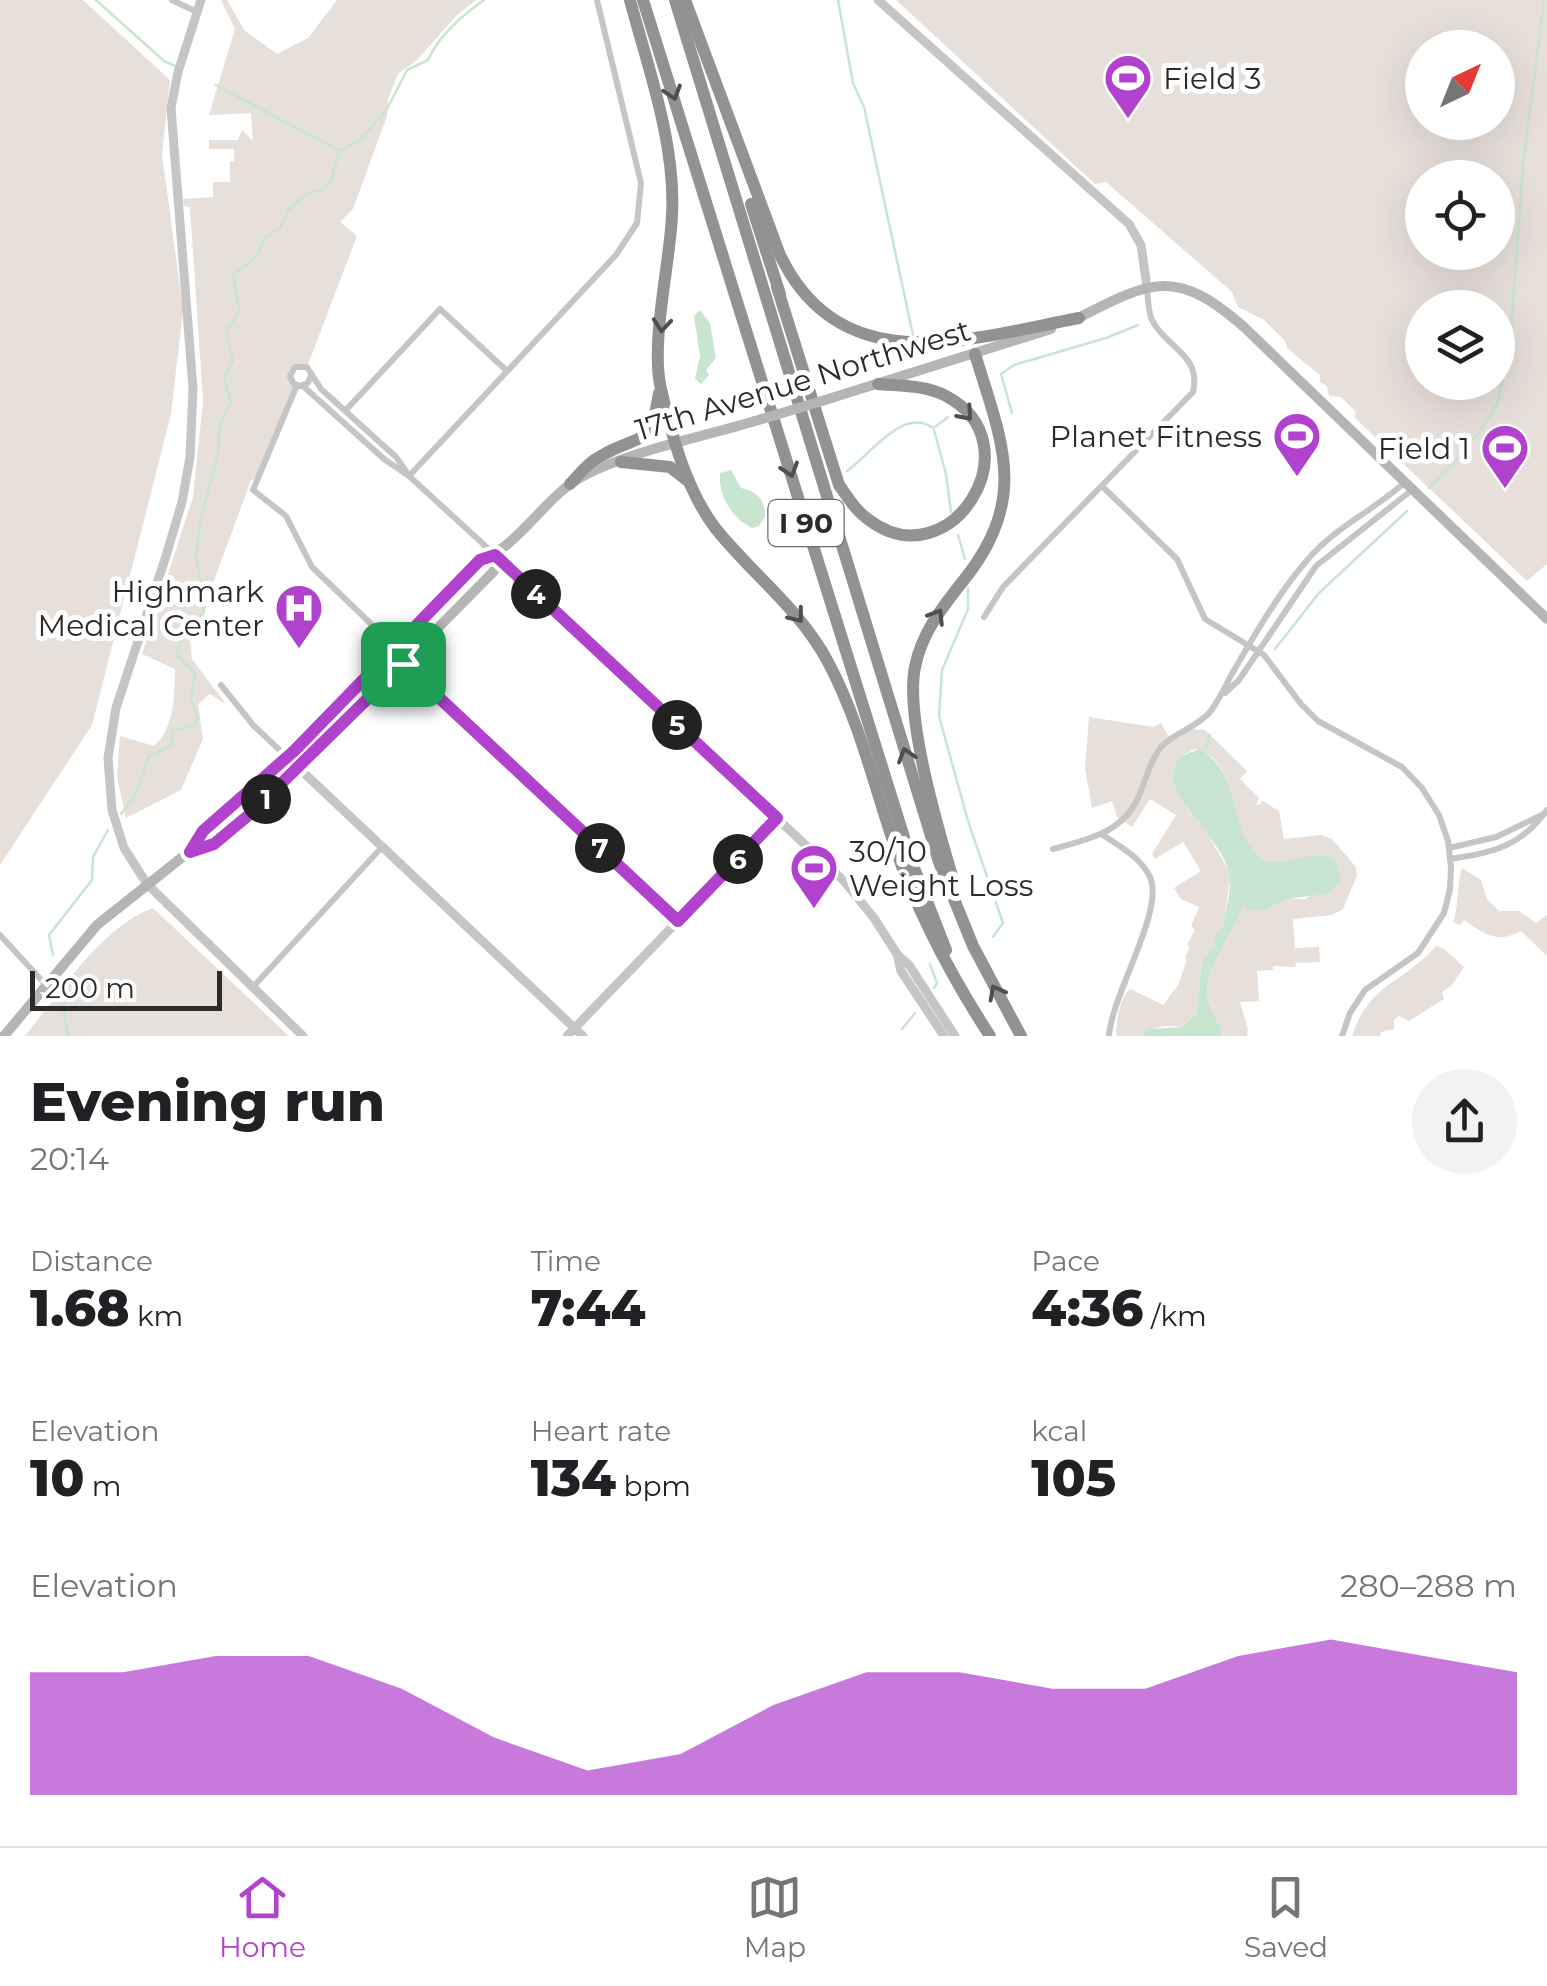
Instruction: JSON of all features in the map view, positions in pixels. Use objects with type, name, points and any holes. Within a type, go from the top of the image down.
[{"type":"highway","points":[[570,484],[599,456],[646,435],[654,420],[660,386],[672,194],[666,144],[630,0]]},
{"type":"highway","name":"I 90","points":[[643,0],[912,863],[951,960],[991,1036]]},
{"type":"highway","name":"I 90","points":[[675,0],[939,862],[973,946],[1021,1036]]},
{"type":"highway","points":[[684,0],[787,270],[804,294],[835,321],[883,341],[918,344],[1078,318]]},
{"type":"highway","points":[[702,50],[839,485],[866,518],[884,530],[910,535],[946,526],[966,510],[982,478],[985,456],[981,434],[958,402],[934,390],[878,384]]},
{"type":"highway","points":[[973,946],[949,866],[912,697],[923,642],[944,604],[987,548],[1005,499],[1005,456],[974,354]]},
{"type":"highway","points":[[660,386],[691,486],[716,528],[784,600],[826,659],[855,726],[922,916],[939,954],[991,1036]]},
{"type":"highway","points":[[621,462],[670,467],[691,486]]},
{"type":"main road","name":"17th Avenue Northwest","points":[[190,852],[203,831],[287,757],[480,560],[495,555],[570,484],[621,462],[974,354],[1078,318],[1124,294],[1147,287]]},
{"type":"main road","points":[[1147,287],[1190,289],[1246,328],[1547,619]]},
{"type":"main road","name":"17th Avenue Northwest","points":[[4,1036],[97,924],[190,852],[214,844],[300,769],[494,571],[495,555]]},
{"type":"street","points":[[172,0],[198,12]]},
{"type":"street","points":[[202,0],[184,57],[173,125],[194,388],[190,458],[166,556],[116,708],[108,780],[117,830],[146,884],[303,1036]]},
{"type":"street","points":[[409,476],[624,246],[637,222],[642,196],[637,157],[597,0]]},
{"type":"street","points":[[878,0],[1128,224],[1141,246],[1150,317],[1191,362],[1196,375],[1190,397],[1003,587],[984,617]]},
{"type":"street","points":[[346,410],[440,309],[507,371]]},
{"type":"street","points":[[409,476],[396,457],[321,389],[307,367],[295,367],[290,376],[384,459],[409,476],[853,891],[956,1036]]},
{"type":"street","points":[[311,375],[300,385],[253,490],[286,516],[312,566],[396,648]]},
{"type":"street","points":[[1103,486],[1177,560],[1205,619],[1259,650],[1318,720],[1390,758],[1411,775],[1434,804],[1449,848],[1449,896],[1433,934],[1411,960],[1368,986],[1350,1014],[1342,1036]]},
{"type":"street","points":[[1220,697],[1250,644],[1311,556],[1408,487]]},
{"type":"street","points":[[1053,849],[1102,834],[1131,812],[1163,746],[1196,726],[1240,680],[1319,563],[1408,487]]},
{"type":"street","points":[[403,664],[678,921]]},
{"type":"street","points":[[221,685],[254,726],[571,1032],[583,1036]]},
{"type":"street","points":[[1449,848],[1496,837],[1545,812]]},
{"type":"street","points":[[1450,859],[1486,852],[1516,840],[1538,826],[1545,812]]},
{"type":"street","points":[[571,1032],[777,818]]},
{"type":"street","points":[[1102,834],[1138,861],[1154,891],[1150,914],[1116,1000],[1108,1036]]},
{"type":"street","points":[[252,988],[382,847]]},
{"type":"street","points":[[0,934],[46,984]]},
{"type":"street","points":[[897,954],[902,971],[944,1036]]},
{"type":"shaded area","points":[[0,0],[83,0],[170,80],[162,154],[183,310],[171,414],[92,725],[0,865]]},
{"type":"shaded area","points":[[221,0],[227,0],[244,30],[277,54],[308,38],[337,0],[476,0],[398,74],[353,209],[340,222],[357,236],[307,367],[291,371],[297,385],[259,477],[251,480],[207,600],[203,622],[190,638],[192,659],[226,704],[210,694],[198,704],[203,739],[181,790],[126,818],[117,777],[120,736],[154,746],[166,730],[172,711],[175,669],[142,654],[193,497],[203,401],[190,207],[184,206],[183,199],[213,197],[213,182],[230,182],[234,149],[209,149],[209,140],[238,140],[242,130],[253,141],[251,113],[209,115],[235,29]]},
{"type":"shaded area","points":[[896,0],[1547,0],[1547,564],[1527,581],[1354,417],[1356,412],[1341,397],[1329,396],[1320,375],[1288,349],[1264,320],[1238,307],[1232,292],[1106,182],[1095,184]]},
{"type":"shaded area","points":[[700,310],[710,323],[716,358],[701,384],[695,379],[700,356],[694,316]]},
{"type":"shaded area","points":[[731,470],[741,488],[762,501],[765,517],[759,526],[745,524],[724,498],[720,473]]},
{"type":"shaded area","points":[[1089,717],[1153,727],[1161,723],[1170,739],[1190,729],[1205,730],[1247,771],[1240,779],[1259,798],[1256,805],[1261,800],[1279,811],[1284,839],[1321,835],[1332,839],[1356,867],[1357,876],[1343,909],[1332,915],[1293,919],[1295,948],[1319,947],[1320,962],[1257,971],[1259,1001],[1240,1002],[1247,1036],[1223,1036],[1207,992],[1211,972],[1243,905],[1268,909],[1289,899],[1305,899],[1341,874],[1331,858],[1323,855],[1274,863],[1254,854],[1238,824],[1221,768],[1210,756],[1195,749],[1179,757],[1188,810],[1229,871],[1222,931],[1215,948],[1202,961],[1196,1014],[1179,1027],[1158,1027],[1140,1036],[1116,1036],[1121,1005],[1130,989],[1163,1005],[1178,985],[1199,907],[1181,899],[1174,888],[1201,871],[1183,842],[1155,859],[1152,854],[1176,815],[1150,799],[1132,827],[1117,817],[1112,801],[1092,808],[1085,768]]},
{"type":"shaded area","points":[[1199,749],[1221,770],[1242,830],[1258,856],[1280,862],[1319,855],[1330,857],[1341,880],[1330,893],[1289,899],[1268,909],[1249,911],[1243,906],[1208,983],[1208,998],[1223,1036],[1140,1036],[1148,1029],[1180,1027],[1196,1014],[1202,961],[1215,947],[1214,937],[1223,927],[1230,886],[1227,867],[1183,802],[1172,776],[1179,757]]},
{"type":"shaded area","points":[[1462,868],[1481,880],[1487,899],[1499,911],[1519,911],[1536,923],[1547,915],[1547,956],[1521,931],[1498,937],[1464,920],[1460,925],[1453,922]]},
{"type":"shaded area","points":[[153,908],[289,1036],[25,1036],[99,946],[134,917]]},
{"type":"shaded area","points":[[1436,946],[1464,967],[1442,992],[1444,999],[1409,1021],[1399,1016],[1394,1020],[1394,1029],[1381,1032],[1380,1036],[1352,1036],[1359,1018],[1378,994]]},
{"type":"waterway","points":[[96,0],[164,61],[175,66]]},
{"type":"waterway","points":[[121,814],[137,792],[149,756],[172,745],[173,731],[194,725],[198,717],[191,699],[195,673],[177,655],[180,643],[197,627],[204,609],[196,554],[218,454],[220,423],[231,403],[224,378],[233,361],[226,333],[239,311],[233,275],[257,256],[264,238],[280,228],[288,211],[305,195],[323,189],[331,181],[339,151],[359,141],[386,111],[407,70],[428,60],[445,34],[484,0]]},
{"type":"waterway","points":[[838,0],[853,83],[864,107],[913,335]]},
{"type":"waterway","points":[[1429,488],[1478,433],[1498,400],[1511,329],[1523,166],[1544,0]]},
{"type":"waterway","points":[[216,85],[338,150]]},
{"type":"waterway","points":[[1012,413],[1001,374],[1014,365],[1138,325]]},
{"type":"waterway","points":[[935,427],[948,417]]},
{"type":"waterway","points":[[847,471],[898,428],[910,423],[933,428]]},
{"type":"waterway","points":[[934,430],[951,512]]},
{"type":"waterway","points":[[1275,649],[1319,593],[1407,511]]},
{"type":"waterway","points":[[958,535],[965,559]]},
{"type":"waterway","points":[[968,588],[968,609],[942,670],[939,716],[968,821],[1003,923],[993,937]]},
{"type":"waterway","points":[[1205,752],[1210,735]]},
{"type":"waterway","points":[[53,955],[49,935],[92,880],[93,857],[108,830]]},
{"type":"waterway","points":[[930,964],[937,983],[934,988]]},
{"type":"waterway","points":[[59,985],[68,1036]]},
{"type":"waterway","points":[[902,1029],[915,1013]]},
{"type":"place","name":"Field 3","points":[[1128,120]]},
{"type":"place","name":"Planet Fitness","points":[[1297,478]]},
{"type":"place","name":"Field 1","points":[[1505,490]]},
{"type":"place","name":"Highmark Medical Center","points":[[299,650]]},
{"type":"place","name":"30/10 Weight Loss","points":[[814,910]]},
{"type":"route","points":[[495,555],[777,818],[678,921],[403,664],[250,814],[214,844],[190,852],[203,831],[294,751],[480,560],[495,555]]}]
